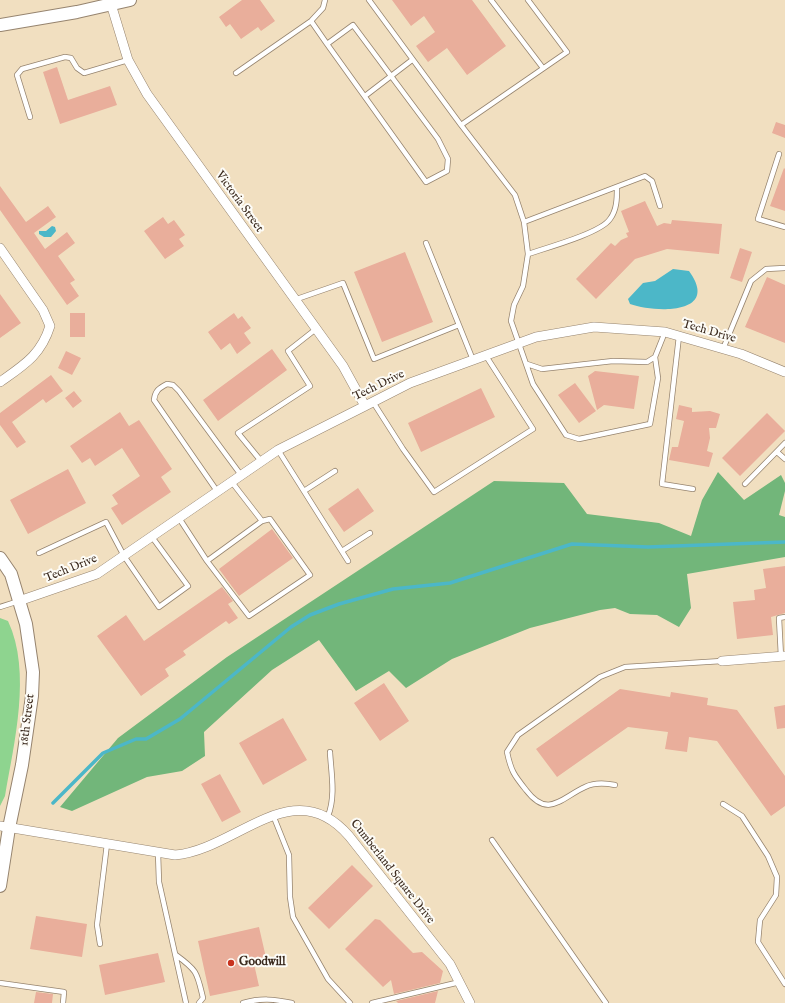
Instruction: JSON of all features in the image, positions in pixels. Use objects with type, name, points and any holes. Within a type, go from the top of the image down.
[{"type":"street","points":[[0,25],[130,0]]},
{"type":"street","name":"Victoria Street","points":[[111,4],[128,60],[147,94],[369,404]]},
{"type":"street","points":[[0,248],[43,310],[50,326],[40,350],[24,366],[0,382]]},
{"type":"street","name":"Tech Drive","points":[[20,601],[97,574],[278,450],[410,383],[536,337],[594,327],[665,332],[741,354],[785,372]]},
{"type":"street","name":"18th Street","points":[[0,558],[11,574],[20,601],[26,624],[33,672],[22,765],[4,827],[0,886]]},
{"type":"street","points":[[722,661],[783,656]]},
{"type":"street","points":[[4,827],[175,855],[194,852],[273,815],[294,810],[328,816]]},
{"type":"street","name":"Cumberland Square Drive","points":[[328,816],[339,824],[349,836],[450,964],[461,982],[470,1003]]},
{"type":"lane","points":[[236,73],[311,22],[323,8],[325,0]]},
{"type":"lane","points":[[369,0],[412,60],[515,195],[524,222],[528,254],[523,286],[514,305],[511,321],[533,384],[566,435],[579,439],[650,424],[658,378],[655,357],[665,332]]},
{"type":"lane","points":[[491,0],[543,68]]},
{"type":"lane","points":[[461,125],[567,52],[528,0]]},
{"type":"lane","points":[[311,22],[426,182],[447,171],[448,159],[438,139],[390,77],[353,25],[327,44]]},
{"type":"lane","points":[[30,117],[17,74],[22,69],[65,57],[71,58],[77,68],[84,73],[128,60]]},
{"type":"lane","points":[[365,96],[412,60]]},
{"type":"lane","points":[[779,154],[758,219],[785,227]]},
{"type":"lane","points":[[524,222],[645,176],[652,181],[660,206]]},
{"type":"lane","points":[[528,254],[596,230],[610,220],[617,203],[617,187]]},
{"type":"lane","points":[[426,243],[473,360]]},
{"type":"lane","points":[[723,349],[751,281],[766,269],[785,268]]},
{"type":"lane","points":[[294,300],[343,283],[374,359],[459,325]]},
{"type":"lane","points":[[261,461],[238,433],[310,386],[288,351],[316,329]]},
{"type":"lane","points":[[679,336],[662,484],[693,489]]},
{"type":"lane","points":[[369,404],[434,492],[533,429],[486,356]]},
{"type":"lane","points":[[527,364],[542,369],[613,361],[647,362],[655,357]]},
{"type":"lane","points":[[217,491],[154,400],[155,393],[160,388],[167,384],[173,385],[180,391],[241,475]]},
{"type":"lane","points":[[745,484],[785,443]]},
{"type":"lane","points":[[278,450],[348,561]]},
{"type":"lane","points":[[777,452],[785,459]]},
{"type":"lane","points":[[304,490],[335,471]]},
{"type":"lane","points":[[232,481],[262,521]]},
{"type":"lane","points":[[179,518],[208,561],[246,615],[249,616],[310,575],[270,519],[262,521],[208,561]]},
{"type":"lane","points":[[39,553],[106,522],[124,556],[159,607],[188,586],[152,536]]},
{"type":"lane","points":[[342,550],[370,532]]},
{"type":"lane","points":[[0,607],[20,601]]},
{"type":"lane","points":[[783,656],[779,618],[785,617]]},
{"type":"lane","points":[[615,785],[602,783],[586,786],[556,804],[545,805],[532,799],[511,771],[507,752],[518,735],[600,677],[626,667],[722,661]]},
{"type":"lane","points":[[328,816],[331,808],[332,785],[330,752]]},
{"type":"lane","points":[[723,804],[742,816],[768,856],[776,877],[776,895],[760,920],[758,942],[785,984]]},
{"type":"lane","points":[[273,815],[289,854],[290,897],[293,917],[328,979],[350,1003]]},
{"type":"lane","points":[[492,840],[606,1003]]},
{"type":"lane","points":[[100,944],[97,925],[107,844]]},
{"type":"lane","points":[[158,853],[159,882],[186,1003]]},
{"type":"lane","points":[[176,956],[193,968],[197,973],[202,998],[199,1003]]},
{"type":"lane","points":[[372,1003],[461,982]]},
{"type":"lane","points":[[0,983],[64,992],[63,1003]]},
{"type":"lane","points":[[244,1003],[258,999],[271,999],[292,1003]]},
{"type":"green space","points":[[718,472],[744,500],[781,475],[785,483],[785,491],[779,515],[785,517],[785,557],[687,574],[691,608],[679,627],[657,615],[630,614],[615,608],[600,610],[530,628],[452,659],[406,688],[389,671],[356,691],[319,640],[272,670],[204,732],[205,756],[182,771],[147,777],[72,811],[60,807],[118,738],[227,657],[494,481],[564,483],[587,514],[659,523],[691,536],[702,500]]},
{"type":"green space","points":[[0,618],[8,621],[15,641],[19,662],[20,685],[19,708],[13,753],[5,796],[0,806]]},
{"type":"water","points":[[52,226],[55,227],[56,231],[51,237],[44,237],[39,234],[39,231],[46,231]]},
{"type":"water","points":[[673,269],[689,271],[697,285],[697,296],[691,303],[681,307],[668,309],[654,309],[630,304],[628,299],[643,283],[655,281]]},
{"type":"building","points":[[242,0],[260,0],[275,21],[261,31],[258,27],[241,39],[230,24],[226,27],[219,17]]},
{"type":"building","points":[[392,0],[472,0],[506,46],[467,75],[447,48],[428,62],[416,46],[435,32],[424,16],[411,26]]},
{"type":"building","points":[[57,67],[68,100],[110,86],[117,105],[60,124],[43,72]]},
{"type":"building","points":[[776,122],[785,125],[785,138],[772,133]]},
{"type":"building","points":[[784,168],[785,169],[785,211],[770,206]]},
{"type":"building","points":[[0,186],[26,222],[48,206],[56,217],[34,233],[45,249],[67,232],[75,243],[58,256],[75,280],[70,283],[79,296],[67,305],[0,210]]},
{"type":"building","points":[[645,201],[657,226],[664,223],[671,224],[672,220],[722,224],[719,254],[667,249],[635,259],[596,299],[576,279],[611,243],[615,246],[621,240],[628,237],[626,233],[629,232],[621,211]]},
{"type":"building","points":[[163,217],[168,224],[174,220],[185,235],[179,239],[184,246],[165,259],[144,231]]},
{"type":"building","points":[[740,248],[752,252],[742,282],[730,278]]},
{"type":"building","points":[[405,252],[433,322],[382,342],[354,272]]},
{"type":"building","points":[[767,277],[785,285],[785,343],[745,327]]},
{"type":"building","points":[[0,294],[21,323],[0,338]]},
{"type":"building","points":[[70,313],[85,313],[85,337],[70,337]]},
{"type":"building","points":[[234,313],[238,319],[242,316],[251,328],[244,333],[251,343],[237,354],[230,343],[221,350],[208,332]]},
{"type":"building","points":[[272,349],[287,370],[218,421],[203,400]]},
{"type":"building","points":[[66,351],[81,358],[72,375],[58,368]]},
{"type":"building","points":[[595,371],[639,376],[634,409],[604,405],[597,410],[588,376]]},
{"type":"building","points":[[51,375],[63,391],[46,403],[43,399],[12,422],[26,442],[17,448],[0,425],[0,413]]},
{"type":"building","points":[[575,383],[596,411],[579,423],[558,395]]},
{"type":"building","points":[[481,388],[495,417],[421,452],[408,423]]},
{"type":"building","points":[[74,391],[82,401],[73,408],[65,398]]},
{"type":"building","points":[[679,405],[692,408],[692,412],[710,411],[720,414],[716,428],[709,428],[710,438],[707,451],[713,453],[709,467],[669,460],[672,447],[678,447],[684,421],[676,419]]},
{"type":"building","points":[[120,412],[129,426],[139,420],[172,469],[161,477],[171,492],[122,525],[111,508],[118,504],[112,495],[140,476],[122,448],[95,466],[90,458],[82,463],[70,446]]},
{"type":"building","points":[[767,413],[785,431],[740,476],[722,458]]},
{"type":"building","points":[[68,469],[86,503],[28,534],[10,500]]},
{"type":"building","points":[[358,488],[374,511],[344,532],[328,509]]},
{"type":"building","points":[[272,529],[293,558],[239,596],[219,569]]},
{"type":"building","points":[[785,566],[785,613],[771,617],[773,635],[737,639],[733,602],[755,600],[754,590],[766,588],[763,569]]},
{"type":"building","points":[[222,587],[233,601],[228,604],[238,618],[229,624],[226,621],[183,651],[186,655],[165,669],[169,676],[141,696],[97,636],[126,615],[144,641]]},
{"type":"building","points":[[384,683],[409,721],[380,741],[354,703]]},
{"type":"building","points":[[620,689],[670,697],[671,692],[708,698],[707,705],[737,710],[785,776],[785,806],[771,816],[717,741],[689,737],[687,752],[665,749],[668,732],[628,727],[557,777],[536,749]]},
{"type":"building","points":[[785,705],[785,728],[777,729],[774,707]]},
{"type":"building","points":[[283,718],[307,760],[263,785],[239,743]]},
{"type":"building","points":[[220,774],[241,812],[222,822],[201,784]]},
{"type":"building","points":[[352,865],[373,886],[329,929],[308,908]]},
{"type":"building","points":[[36,916],[87,924],[82,957],[30,949]]},
{"type":"building","points":[[375,919],[380,920],[413,953],[422,952],[443,971],[440,983],[394,994],[391,980],[383,987],[345,949]]},
{"type":"building","name":"Goodwill","points":[[259,927],[267,962],[254,964],[259,986],[210,996],[198,941]]},
{"type":"building","points":[[158,953],[165,982],[105,995],[99,965]]},
{"type":"building","points":[[438,991],[435,1003],[398,1003],[396,1001]]},
{"type":"building","points":[[36,992],[53,994],[52,1003],[34,1003]]},
{"type":"waterway","points":[[53,803],[103,753],[136,739],[146,739],[180,719],[291,627],[310,615],[339,604],[393,589],[450,583],[572,544],[648,547],[785,542]]},
{"type":"place","name":"Goodwill","points":[[231,963]]}]
